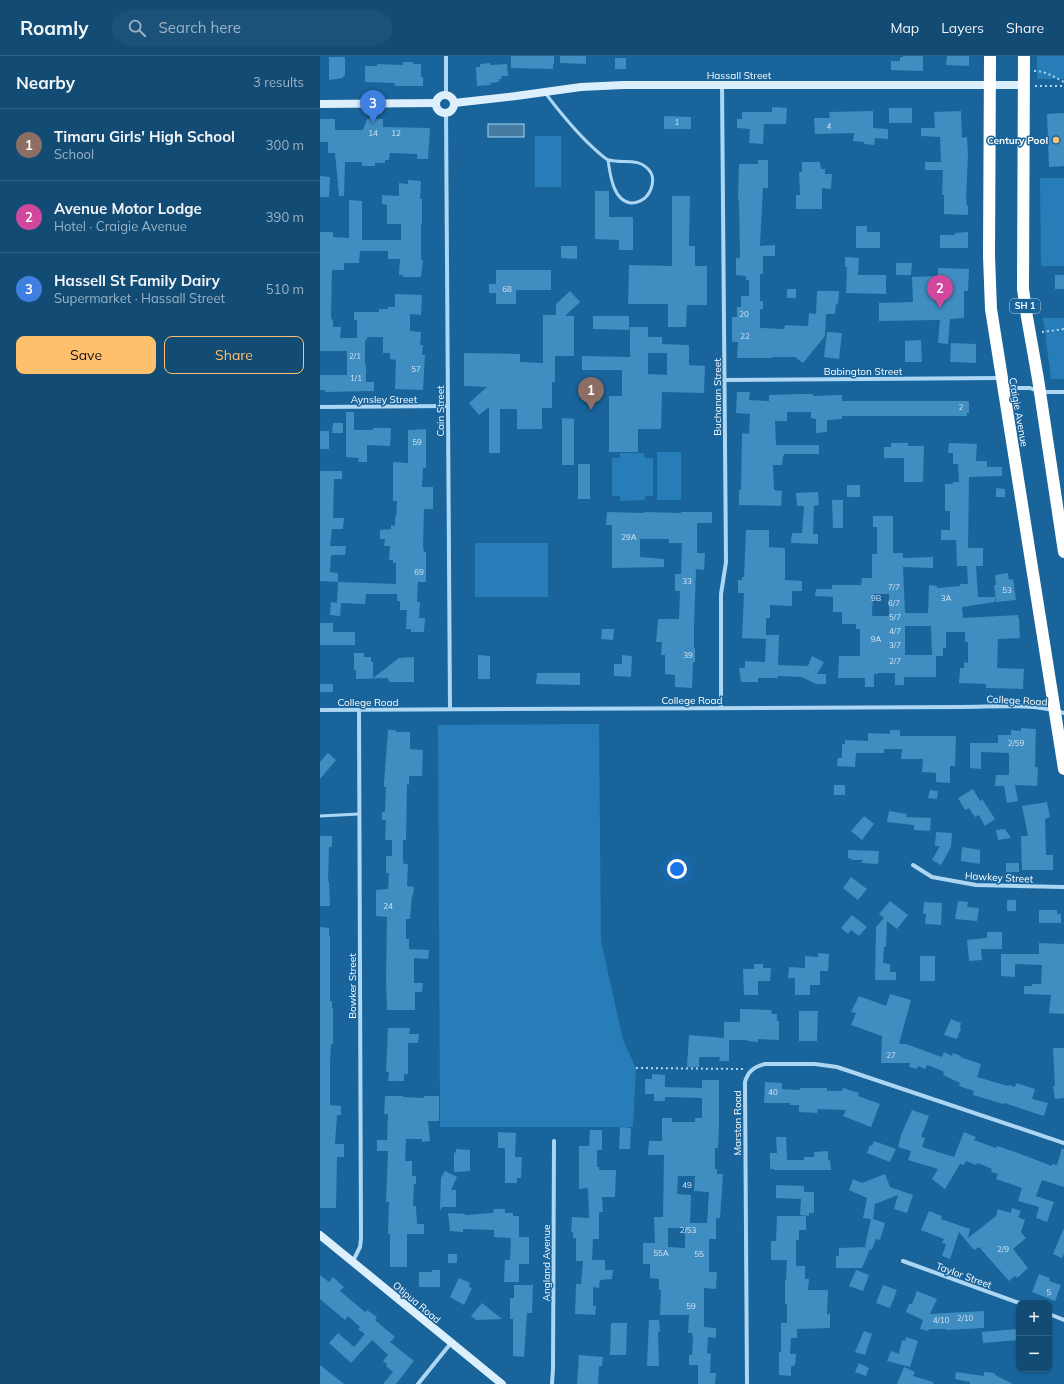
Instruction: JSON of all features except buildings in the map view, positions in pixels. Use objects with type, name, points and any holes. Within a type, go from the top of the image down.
[{"type":"highway","name":"Craigie Avenue","points":[[990,56],[990,309],[1059,712],[1064,770]]},
{"type":"highway","name":"SH 1","points":[[1024,56],[1029,85],[1022,261],[1023,288],[1064,552]]},
{"type":"street","points":[[446,56],[446,94]]},
{"type":"street","name":"Hassall Street","points":[[454,103],[581,87],[624,85],[1029,85]]},
{"type":"street","name":"Buchanan Street","points":[[721,708],[721,594],[726,562],[722,85]]},
{"type":"street","points":[[446,94],[452,97],[454,103],[453,108],[446,112],[438,109],[436,103],[440,96],[446,94]]},
{"type":"street","points":[[320,104],[436,103]]},
{"type":"street","name":"Cain Street","points":[[446,112],[450,709]]},
{"type":"street","points":[[1001,378],[1013,388],[1030,388],[1040,392],[1064,392]]},
{"type":"street","name":"Babington Street","points":[[725,380],[1001,378]]},
{"type":"street","name":"Aynsley Street","points":[[320,407],[448,406]]},
{"type":"street","name":"College Road","points":[[320,710],[1020,707],[1059,712]]},
{"type":"street","name":"Bowker Street","points":[[353,1261],[360,1247],[361,1239],[359,710]]},
{"type":"street","name":"Hawkey Street","points":[[913,865],[932,877],[976,885],[1064,887]]},
{"type":"street","points":[[753,1069],[765,1064],[815,1064],[837,1067],[1064,1143]]},
{"type":"street","name":"Marston Road","points":[[747,1384],[745,1082],[747,1076],[753,1069]]},
{"type":"street","name":"Angland Avenue","points":[[552,1384],[554,1141]]},
{"type":"street","name":"Otipua Road","points":[[320,1234],[502,1384]]},
{"type":"street","name":"Taylor Street","points":[[903,1261],[1016,1302]]},
{"type":"street","points":[[1052,1315],[1064,1320]]},
{"type":"street","points":[[418,1384],[451,1343]]},
{"type":"lane","points":[[545,92],[564,118],[608,160],[632,162],[645,167],[650,172],[653,178],[653,185],[646,197],[635,203],[624,201],[616,191],[611,177],[608,160]]},
{"type":"lane","points":[[320,816],[359,814]]},
{"type":"path","points":[[1032,71],[1049,73],[1064,82]]},
{"type":"path","points":[[1029,85],[1064,86]]},
{"type":"path","points":[[1042,332],[1064,329]]},
{"type":"path","points":[[636,1068],[753,1069]]},
{"type":"shaded area","points":[[1037,56],[1064,56],[1064,79],[1037,79]]},
{"type":"shaded area","points":[[488,124],[524,124],[524,137],[488,137]]},
{"type":"shaded area","points":[[535,136],[561,136],[561,187],[535,187]]},
{"type":"shaded area","points":[[1040,178],[1064,178],[1064,266],[1041,266]]},
{"type":"shaded area","points":[[1043,318],[1064,318],[1064,379],[1051,379]]},
{"type":"shaded area","points":[[657,452],[681,452],[681,500],[657,500]]},
{"type":"shaded area","points":[[620,453],[644,453],[645,458],[653,458],[653,496],[645,496],[645,500],[620,501],[620,496],[612,496],[612,458],[620,458]]},
{"type":"shaded area","points":[[475,543],[548,543],[548,597],[475,597]]},
{"type":"shaded area","points":[[599,724],[601,941],[623,1040],[636,1068],[633,1127],[440,1127],[438,725]]},
{"type":"place","name":"Hassell St Family Dairy","points":[[373,123]]},
{"type":"place","name":"Century Pool","points":[[1056,140]]},
{"type":"place","name":"Avenue Motor Lodge","points":[[940,308]]},
{"type":"place","name":"Timaru Girls' High School","points":[[591,410]]}]
